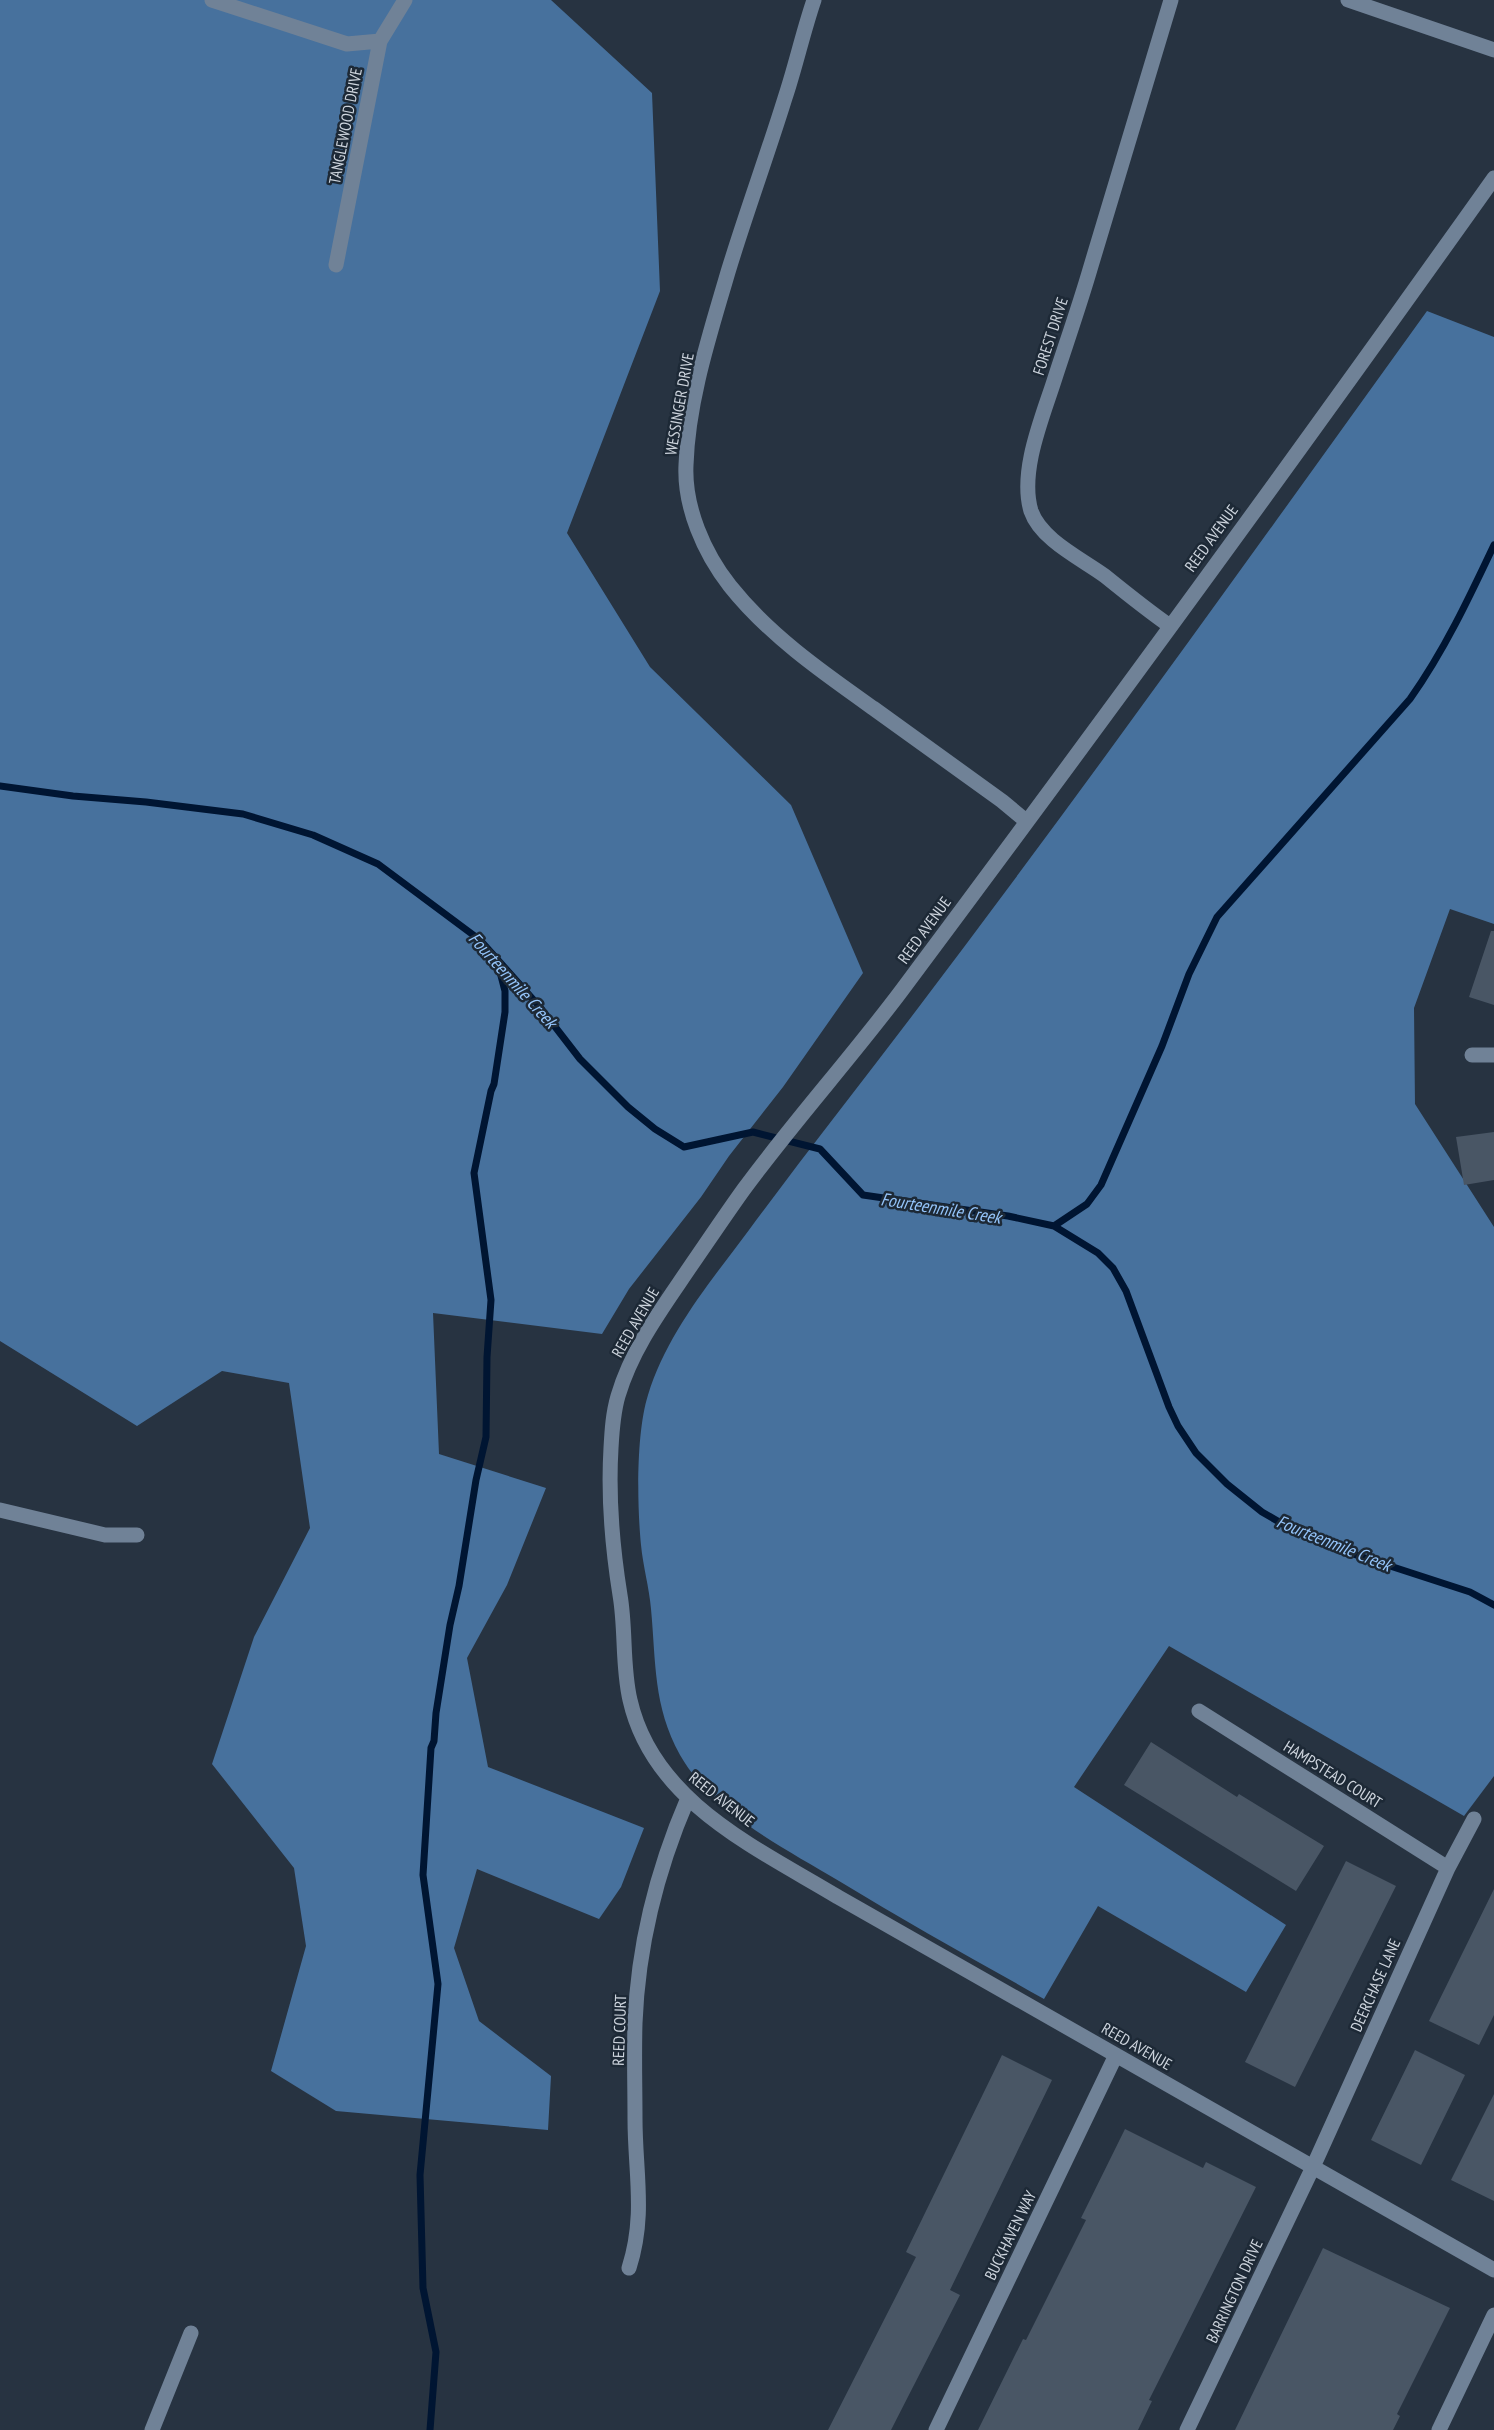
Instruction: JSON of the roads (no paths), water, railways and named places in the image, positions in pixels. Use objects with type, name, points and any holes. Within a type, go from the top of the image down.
[{"type":"street","points":[[212,0],[347,44],[380,41]]},
{"type":"street","name":"TANGLEWOOD DRIVE","points":[[336,265],[380,41],[405,0]]},
{"type":"street","name":"WESSINGER DRIVE","points":[[814,0],[786,97],[744,219],[716,314],[691,421],[686,466],[687,491],[695,522],[711,557],[729,584],[754,613],[838,684],[1002,801],[1026,821]]},
{"type":"street","name":"FOREST DRIVE","points":[[1170,0],[1091,266],[1036,437],[1029,468],[1028,494],[1032,513],[1042,529],[1066,551],[1104,575],[1133,600],[1170,626]]},
{"type":"street","points":[[1348,0],[1494,50]]},
{"type":"street","name":"REED AVENUE","points":[[1494,178],[1170,626],[900,993],[746,1187],[650,1329],[627,1371],[614,1413],[609,1516],[622,1605],[628,1695],[635,1719],[651,1754],[666,1775],[688,1798],[739,1837],[838,1897],[1494,2270]]},
{"type":"street","points":[[1472,1054],[1494,1055]]},
{"type":"street","points":[[0,1510],[105,1535],[137,1535]]},
{"type":"street","name":"HAMPSTEAD COURT","points":[[1199,1711],[1448,1868]]},
{"type":"street","name":"REED COURT","points":[[629,2268],[635,2250],[640,2196],[635,2138],[635,2022],[646,1927],[673,1834],[688,1798]]},
{"type":"street","name":"DEERCHASE LANE","points":[[1312,2167],[1448,1868],[1474,1819]]},
{"type":"street","name":"BUCKHAVEN WAY","points":[[936,2430],[1116,2055]]},
{"type":"street","name":"BARRINGTON DRIVE","points":[[1187,2430],[1312,2167]]},
{"type":"street","points":[[1439,2430],[1494,2315]]},
{"type":"street","points":[[152,2430],[191,2333]]},
{"type":"waterway","points":[[1054,1226],[1087,1204],[1101,1185],[1162,1046],[1189,974],[1217,917],[1410,699],[1445,643],[1494,545]]},
{"type":"waterway","name":"Fourteenmile Creek","points":[[0,786],[243,814],[313,835],[378,864],[480,940],[539,1006],[580,1059],[628,1107],[655,1129],[684,1147],[753,1132],[820,1149],[863,1195],[1008,1216],[1054,1226],[1098,1253],[1113,1268],[1126,1291],[1178,1426],[1196,1453],[1227,1484],[1262,1512],[1293,1530],[1347,1552],[1470,1592],[1494,1605]]},
{"type":"waterway","points":[[430,2430],[436,2352],[423,2288],[420,2175],[438,1984],[423,1875],[431,1748],[434,1741],[436,1713],[476,1480],[486,1437],[487,1357],[491,1300],[474,1173],[494,1084],[505,1012],[505,991],[498,964]]}]
